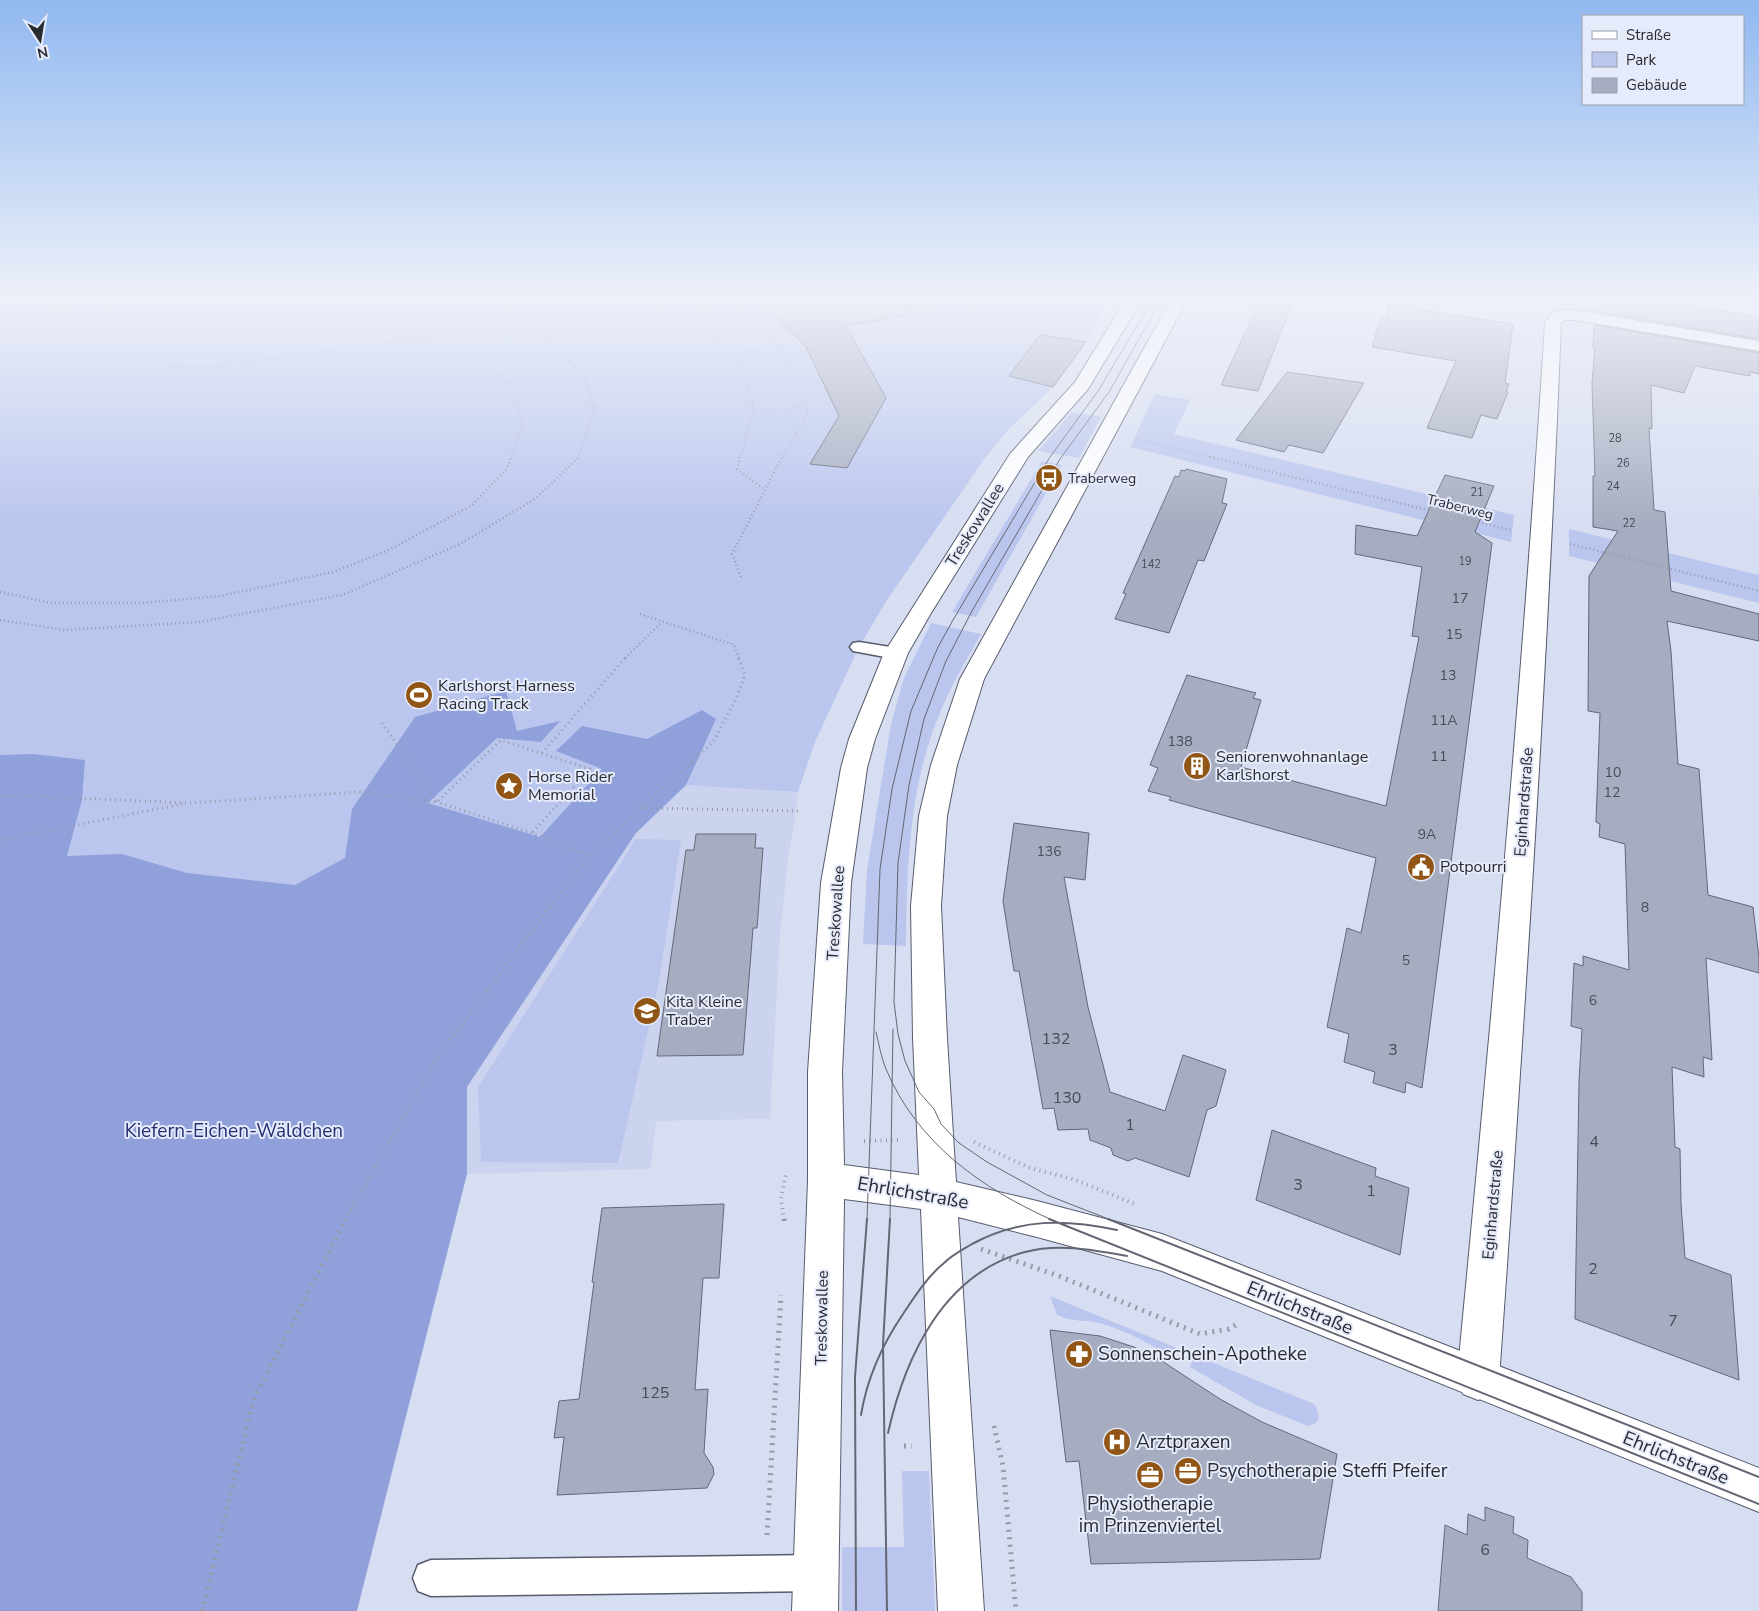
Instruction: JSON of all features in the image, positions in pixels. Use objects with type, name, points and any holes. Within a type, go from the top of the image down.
[{"type":"main road","name":"Treskowallee","points":[[816,1592],[826,1180],[826,1072],[836,884],[856,761],[877,698],[896,654],[1021,452],[1082,385],[1089,373]]},
{"type":"main road","points":[[961,1611],[930,1038],[926,906],[933,816],[944,765],[972,679],[1139,373]]},
{"type":"main road","name":"Eginhardstraße","points":[[1478,1379],[1515,932],[1545,492],[1551,373]]},
{"type":"main road","name":"Ehrlichstraße","points":[[826,1180],[892,1186],[938,1195],[1057,1224],[1162,1253],[1759,1490]]},
{"type":"lane","points":[[859,647],[896,654]]},
{"type":"lane","points":[[432,1578],[764,1574],[816,1592]]},
{"type":"path","points":[[0,592],[51,603],[141,603],[220,596],[332,572],[389,550],[472,505],[507,468],[524,424],[512,388],[498,373]]},
{"type":"path","points":[[0,620],[64,630],[200,622],[342,595],[460,544],[535,499],[579,457],[594,411],[582,373]]},
{"type":"path","points":[[741,373],[747,385],[754,410],[737,469],[765,490]]},
{"type":"path","points":[[741,577],[732,554],[807,414],[808,408],[793,373]]},
{"type":"path","points":[[754,410],[808,408]]},
{"type":"path","name":"Traberweg","points":[[1133,438],[1518,531]]},
{"type":"path","points":[[1566,543],[1759,591]]},
{"type":"path","points":[[202,1611],[254,1398],[352,1208],[438,1058],[516,950],[590,856],[713,742],[736,699],[745,676],[734,645],[640,614]]},
{"type":"path","points":[[542,753],[636,645],[662,622]]},
{"type":"path","points":[[382,723],[437,802]]},
{"type":"path","points":[[437,802],[501,740],[590,769],[532,832]]},
{"type":"path","points":[[0,795],[189,803],[359,792],[437,802],[532,832],[590,856]]},
{"type":"path","points":[[0,840],[189,803]]},
{"type":"path","points":[[642,808],[801,811]]},
{"type":"path","points":[[784,1234],[785,1224],[780,1208],[781,1187],[787,1172]]},
{"type":"path","points":[[1059,1276],[1200,1334],[1229,1329]]},
{"type":"path","points":[[764,1574],[781,1292]]},
{"type":"path","points":[[1003,1466],[1016,1611]]},
{"type":"shaded area","name":"Kita Kleine Traber","points":[[686,785],[798,792],[789,850],[780,935],[770,1119],[656,1121],[651,1169],[467,1174],[467,1087],[636,833]]},
{"type":"green space","name":"Karlshorst Harness Racing Track","points":[[0,373],[1063,373],[1053,387],[1008,430],[985,458],[887,600],[859,647],[815,742],[798,792],[686,785],[636,833],[0,1569]]},
{"type":"green space","points":[[1155,394],[1190,400],[1174,434],[1514,515],[1511,542],[1130,447]]},
{"type":"green space","points":[[1072,412],[1101,417],[1079,458],[1038,451]]},
{"type":"green space","points":[[1042,461],[1062,465],[976,617],[952,612]]},
{"type":"green space","points":[[1569,529],[1759,575],[1759,603],[1569,556]]},
{"type":"green space","points":[[931,623],[981,634],[942,708],[931,736],[923,765],[916,795],[909,855],[906,946],[863,944],[867,870],[891,724],[904,678]]},
{"type":"green space","name":"Kiefern-Eichen-Wäldchen","points":[[506,691],[517,731],[560,721],[541,742],[497,738],[428,803],[540,837],[602,769],[556,751],[582,726],[647,739],[702,710],[716,719],[686,785],[636,833],[467,1087],[467,1174],[357,1611],[0,1611],[0,755],[34,754],[85,760],[82,800],[67,856],[122,854],[187,873],[295,885],[345,858],[352,809],[415,717]]},
{"type":"green space","points":[[636,839],[681,840],[658,987],[618,1163],[481,1162],[478,1087]]},
{"type":"green space","points":[[1050,1296],[1177,1348],[1173,1357],[1121,1330],[1057,1315]]},
{"type":"green space","points":[[1194,1355],[1314,1404],[1318,1411],[1318,1420],[1313,1425],[1308,1426],[1256,1405],[1190,1367]]},
{"type":"green space","points":[[902,1471],[929,1471],[935,1611],[842,1611],[842,1547],[904,1547]]},
{"type":"building","points":[[819,373],[872,373],[886,398],[847,468],[810,464],[839,416]]},
{"type":"building","points":[[1011,373],[1063,373],[1053,387],[1009,376]]},
{"type":"building","points":[[1226,373],[1265,373],[1258,391],[1221,385]]},
{"type":"building","points":[[1286,373],[1364,383],[1323,453],[1289,445],[1284,452],[1236,440]]},
{"type":"building","points":[[1451,373],[1506,373],[1505,383],[1509,384],[1506,391],[1508,392],[1497,419],[1481,415],[1472,438],[1427,428]]},
{"type":"building","points":[[1593,373],[1692,373],[1684,393],[1651,385],[1652,429],[1649,428],[1654,510],[1665,512],[1671,591],[1759,614],[1759,641],[1667,621],[1671,651],[1678,764],[1699,769],[1708,895],[1753,907],[1759,958],[1759,973],[1706,958],[1712,1060],[1703,1057],[1704,1077],[1672,1067],[1675,1147],[1680,1149],[1681,1204],[1685,1258],[1731,1275],[1739,1380],[1575,1319],[1579,1082],[1582,1029],[1571,1026],[1574,963],[1583,966],[1583,956],[1629,970],[1625,844],[1599,837],[1600,824],[1596,822],[1600,713],[1588,711],[1589,576],[1618,531],[1593,527],[1593,476],[1595,476]]},
{"type":"building","points":[[1734,373],[1750,373],[1750,376]]},
{"type":"building","points":[[1186,469],[1227,479],[1222,503],[1227,504],[1204,561],[1198,560],[1169,633],[1115,619],[1126,594],[1123,593],[1175,476],[1179,477],[1181,470],[1185,471]]},
{"type":"building","points":[[1445,475],[1494,486],[1475,532],[1492,543],[1422,1088],[1406,1082],[1405,1093],[1373,1083],[1375,1072],[1344,1062],[1349,1034],[1327,1027],[1347,928],[1361,933],[1376,858],[1169,800],[1171,797],[1148,791],[1158,768],[1150,765],[1187,675],[1256,693],[1253,698],[1261,700],[1241,767],[1386,806],[1419,637],[1412,636],[1422,567],[1355,554],[1356,525],[1417,536]]},
{"type":"building","points":[[1014,823],[1089,833],[1085,880],[1064,877],[1088,1007],[1110,1092],[1165,1111],[1183,1055],[1226,1070],[1216,1106],[1207,1110],[1189,1177],[1135,1158],[1128,1161],[1113,1155],[1111,1148],[1090,1140],[1088,1129],[1058,1130],[1054,1108],[1043,1109],[1019,971],[1014,971],[1003,901]]},
{"type":"building","points":[[696,834],[756,834],[755,848],[763,848],[757,928],[753,928],[743,1055],[657,1056],[686,850],[694,850]]},
{"type":"building","points":[[1272,1130],[1376,1168],[1375,1176],[1409,1188],[1400,1255],[1256,1200]]},
{"type":"building","points":[[724,1204],[719,1278],[703,1278],[695,1390],[708,1389],[704,1453],[713,1467],[714,1474],[707,1488],[557,1495],[564,1437],[554,1438],[559,1401],[579,1399],[602,1208]]},
{"type":"building","points":[[1050,1330],[1100,1336],[1134,1347],[1162,1361],[1220,1399],[1262,1422],[1337,1454],[1320,1559],[1091,1564],[1079,1461],[1066,1462]]},
{"type":"building","points":[[1485,1507],[1514,1517],[1513,1533],[1528,1540],[1527,1558],[1571,1577],[1582,1592],[1582,1611],[1438,1611],[1445,1525],[1467,1535],[1468,1514],[1485,1521]]},
{"type":"tram line","points":[[867,1220],[880,869],[892,789],[911,711],[938,647],[953,620],[1050,457],[1109,373]]},
{"type":"tram line","points":[[1111,1220],[1047,1195],[987,1162],[959,1143],[941,1124],[934,1109],[919,1092],[905,1061],[898,1034],[894,1002],[898,863],[909,785],[924,719],[946,661],[972,611],[1060,459],[1109,392],[1120,373]]},
{"type":"tram line","points":[[892,1081],[893,1029]]},
{"type":"tram line","points":[[876,1032],[881,1055],[892,1081]]},
{"type":"tram line","points":[[890,1220],[892,1081]]},
{"type":"tram line","points":[[892,1081],[915,1119],[933,1141],[954,1160],[976,1178],[1000,1193],[1052,1220]]},
{"type":"tram line","points":[[856,1611],[855,1377],[867,1219]]},
{"type":"tram line","points":[[883,1348],[890,1219]]},
{"type":"tram line","points":[[1049,1219],[1059,1223]]},
{"type":"tram line","points":[[1108,1219],[1759,1477]]},
{"type":"tram line","points":[[883,1348],[903,1314],[932,1274],[957,1253],[990,1235],[1008,1229],[1025,1225],[1059,1223]]},
{"type":"tram line","points":[[1059,1223],[1098,1226],[1117,1230]]},
{"type":"tram line","points":[[1059,1223],[1759,1504]]},
{"type":"tram line","points":[[888,1433],[895,1404],[917,1348],[932,1322],[950,1299],[971,1279],[996,1263],[1038,1249],[1076,1248],[1127,1256]]},
{"type":"tram line","points":[[861,1415],[871,1375],[883,1348]]},
{"type":"tram line","points":[[883,1348],[887,1611]]},
{"type":"place","name":"Traberweg","points":[[1049,478]]},
{"type":"place","name":"Karlshorst Harness Racing Track","points":[[419,695]]},
{"type":"place","name":"Seniorenwohnanlage Karlshorst","points":[[1197,766]]},
{"type":"place","name":"Horse Rider Memorial","points":[[509,786]]},
{"type":"place","name":"Potpourri","points":[[1421,867]]},
{"type":"place","name":"Kita Kleine Traber","points":[[647,1011]]},
{"type":"place","name":"Sonnenschein-Apotheke","points":[[1079,1354]]},
{"type":"place","name":"Arztpraxen","points":[[1117,1442]]},
{"type":"place","name":"Psychotherapie Steffi Pfeifer","points":[[1188,1471]]},
{"type":"place","name":"Physiotherapie im Prinzenviertel","points":[[1150,1475]]}]
